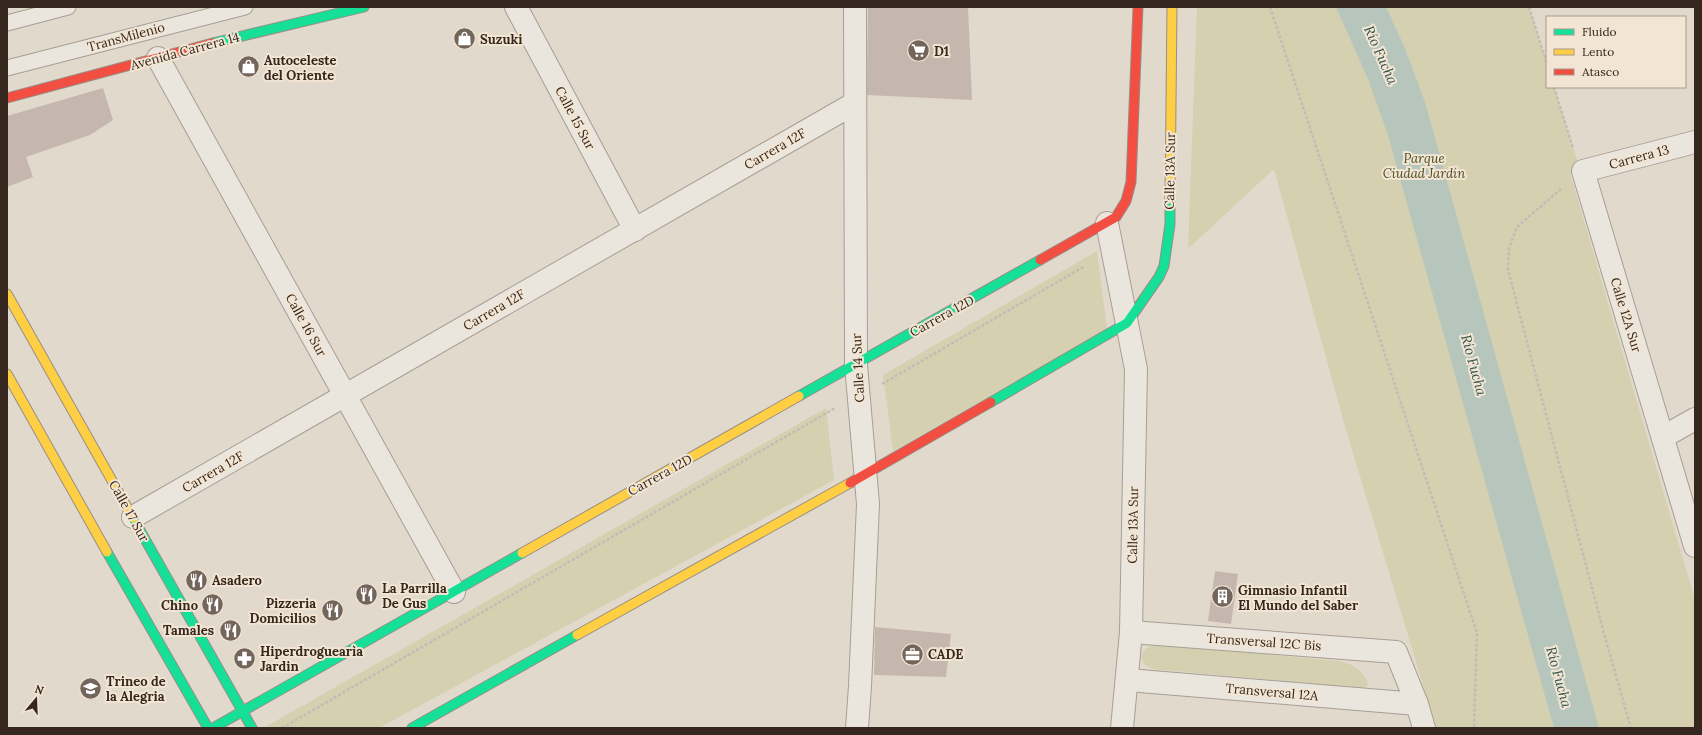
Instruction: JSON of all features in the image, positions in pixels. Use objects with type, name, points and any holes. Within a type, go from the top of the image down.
[{"type":"street","name":"Avenida Carrera 14","points":[[7,98],[264,30],[364,7]]},
{"type":"street","name":"Calle 15 Sur","points":[[516,7],[635,230]]},
{"type":"street","name":"Calle 14 Sur","points":[[855,7],[856,365],[868,504],[857,728]]},
{"type":"street","points":[[1108,223],[1116,217],[1123,208],[1129,196],[1131,182],[1138,7]]},
{"type":"street","name":"Calle 13A Sur","points":[[1127,323],[1159,277],[1164,266],[1168,248],[1170,224],[1172,7]]},
{"type":"street","name":"Calle 16 Sur","points":[[158,58],[454,592]]},
{"type":"street","name":"Carrera 12F","points":[[133,517],[855,104]]},
{"type":"street","name":"Carrera 13","points":[[1583,171],[1695,142]]},
{"type":"street","name":"Calle 12A Sur","points":[[1583,171],[1695,546]]},
{"type":"street","name":"Calle 13A Sur","points":[[1108,223],[1127,323],[1134,351],[1136,390],[1131,632],[1128,680],[1122,728]]},
{"type":"street","name":"Carrera 12D","points":[[213,728],[1108,223]]},
{"type":"street","name":"Calle 17 Sur","points":[[7,294],[252,728]]},
{"type":"street","points":[[412,728],[866,474],[1127,323]]},
{"type":"street","points":[[7,374],[57,465],[208,728]]},
{"type":"street","points":[[1663,437],[1695,419]]},
{"type":"street","name":"Transversal 12C Bis","points":[[1131,632],[1396,652],[1417,704]]},
{"type":"street","name":"Transversal 12A","points":[[1128,680],[1417,704]]},
{"type":"street","points":[[1417,704],[1424,728]]},
{"type":"lane","points":[[7,23],[68,7]]},
{"type":"lane","name":"TransMilenio","points":[[7,68],[245,7]]},
{"type":"path","points":[[1270,7],[1477,633],[1474,728]]},
{"type":"path","points":[[1529,7],[1546,61]]},
{"type":"path","points":[[1554,88],[1580,169],[1583,171],[1517,227],[1509,248],[1508,270],[1606,641],[1631,728]]},
{"type":"path","points":[[282,728],[1089,264]]},
{"type":"green space","name":"Parque Ciudad Jardín","points":[[1197,7],[1529,7],[1546,61],[1546,88],[1554,88],[1580,169],[1570,173],[1695,600],[1695,728],[1436,728],[1346,430],[1274,169],[1188,249]]},
{"type":"green space","points":[[1097,251],[1107,329],[893,451],[883,375]]},
{"type":"green space","points":[[826,408],[834,480],[379,728],[268,728],[267,726]]},
{"type":"green space","points":[[1155,644],[1339,661],[1353,666],[1361,672],[1367,680],[1368,685],[1363,688],[1152,669],[1145,665],[1141,657],[1145,649]]},
{"type":"water","name":"Río Fucha","points":[[1336,7],[1386,7],[1404,46],[1425,102],[1599,728],[1554,728],[1387,132],[1368,79]]},
{"type":"building","name":"D1","points":[[868,7],[968,7],[972,100],[867,95]]},
{"type":"building","points":[[103,88],[113,120],[90,135],[26,157],[33,177],[7,187],[7,116]]},
{"type":"building","name":"Gimnasio Infantil El Mundo del Saber","points":[[1215,571],[1238,574],[1231,624],[1208,621]]},
{"type":"building","name":"CADE","points":[[875,627],[951,634],[946,677],[874,675]]},
{"type":"traffic: fast","points":[[213,43],[364,7]]},
{"type":"traffic: fast","points":[[991,402],[1127,323],[1159,277],[1164,266],[1170,224],[1170,199]]},
{"type":"traffic: fast","points":[[799,396],[1040,260]]},
{"type":"traffic: fast","points":[[133,518],[252,728]]},
{"type":"traffic: fast","points":[[107,552],[208,728]]},
{"type":"traffic: fast","points":[[213,728],[522,553]]},
{"type":"traffic: fast","points":[[412,728],[577,635]]},
{"type":"traffic: slow","points":[[1170,199],[1172,7]]},
{"type":"traffic: slow","points":[[7,294],[133,518]]},
{"type":"traffic: slow","points":[[7,374],[107,552]]},
{"type":"traffic: slow","points":[[522,553],[799,396]]},
{"type":"traffic: slow","points":[[577,635],[850,483]]},
{"type":"traffic: jam","points":[[1040,260],[1116,217],[1126,201],[1131,182],[1138,7]]},
{"type":"traffic: jam","points":[[7,98],[213,43]]},
{"type":"traffic: jam","points":[[850,483],[991,402]]},
{"type":"place","name":"Suzuki","points":[[465,39]]},
{"type":"place","name":"D1","points":[[919,51]]},
{"type":"place","name":"Autoceleste del Oriente","points":[[248,67]]},
{"type":"place","name":"Asadero","points":[[197,580]]},
{"type":"place","name":"La Parrilla De Gus","points":[[367,595]]},
{"type":"place","name":"Gimnasio Infantil El Mundo del Saber","points":[[1223,597]]},
{"type":"place","name":"Chino","points":[[213,605]]},
{"type":"place","name":"Pizzeria Domicilios","points":[[332,610]]},
{"type":"place","name":"Tamales","points":[[230,630]]},
{"type":"place","name":"CADE","points":[[912,654]]},
{"type":"place","name":"Hiperdroguearìa Jardin","points":[[245,658]]},
{"type":"place","name":"Trineo de la Alegria","points":[[90,688]]}]
